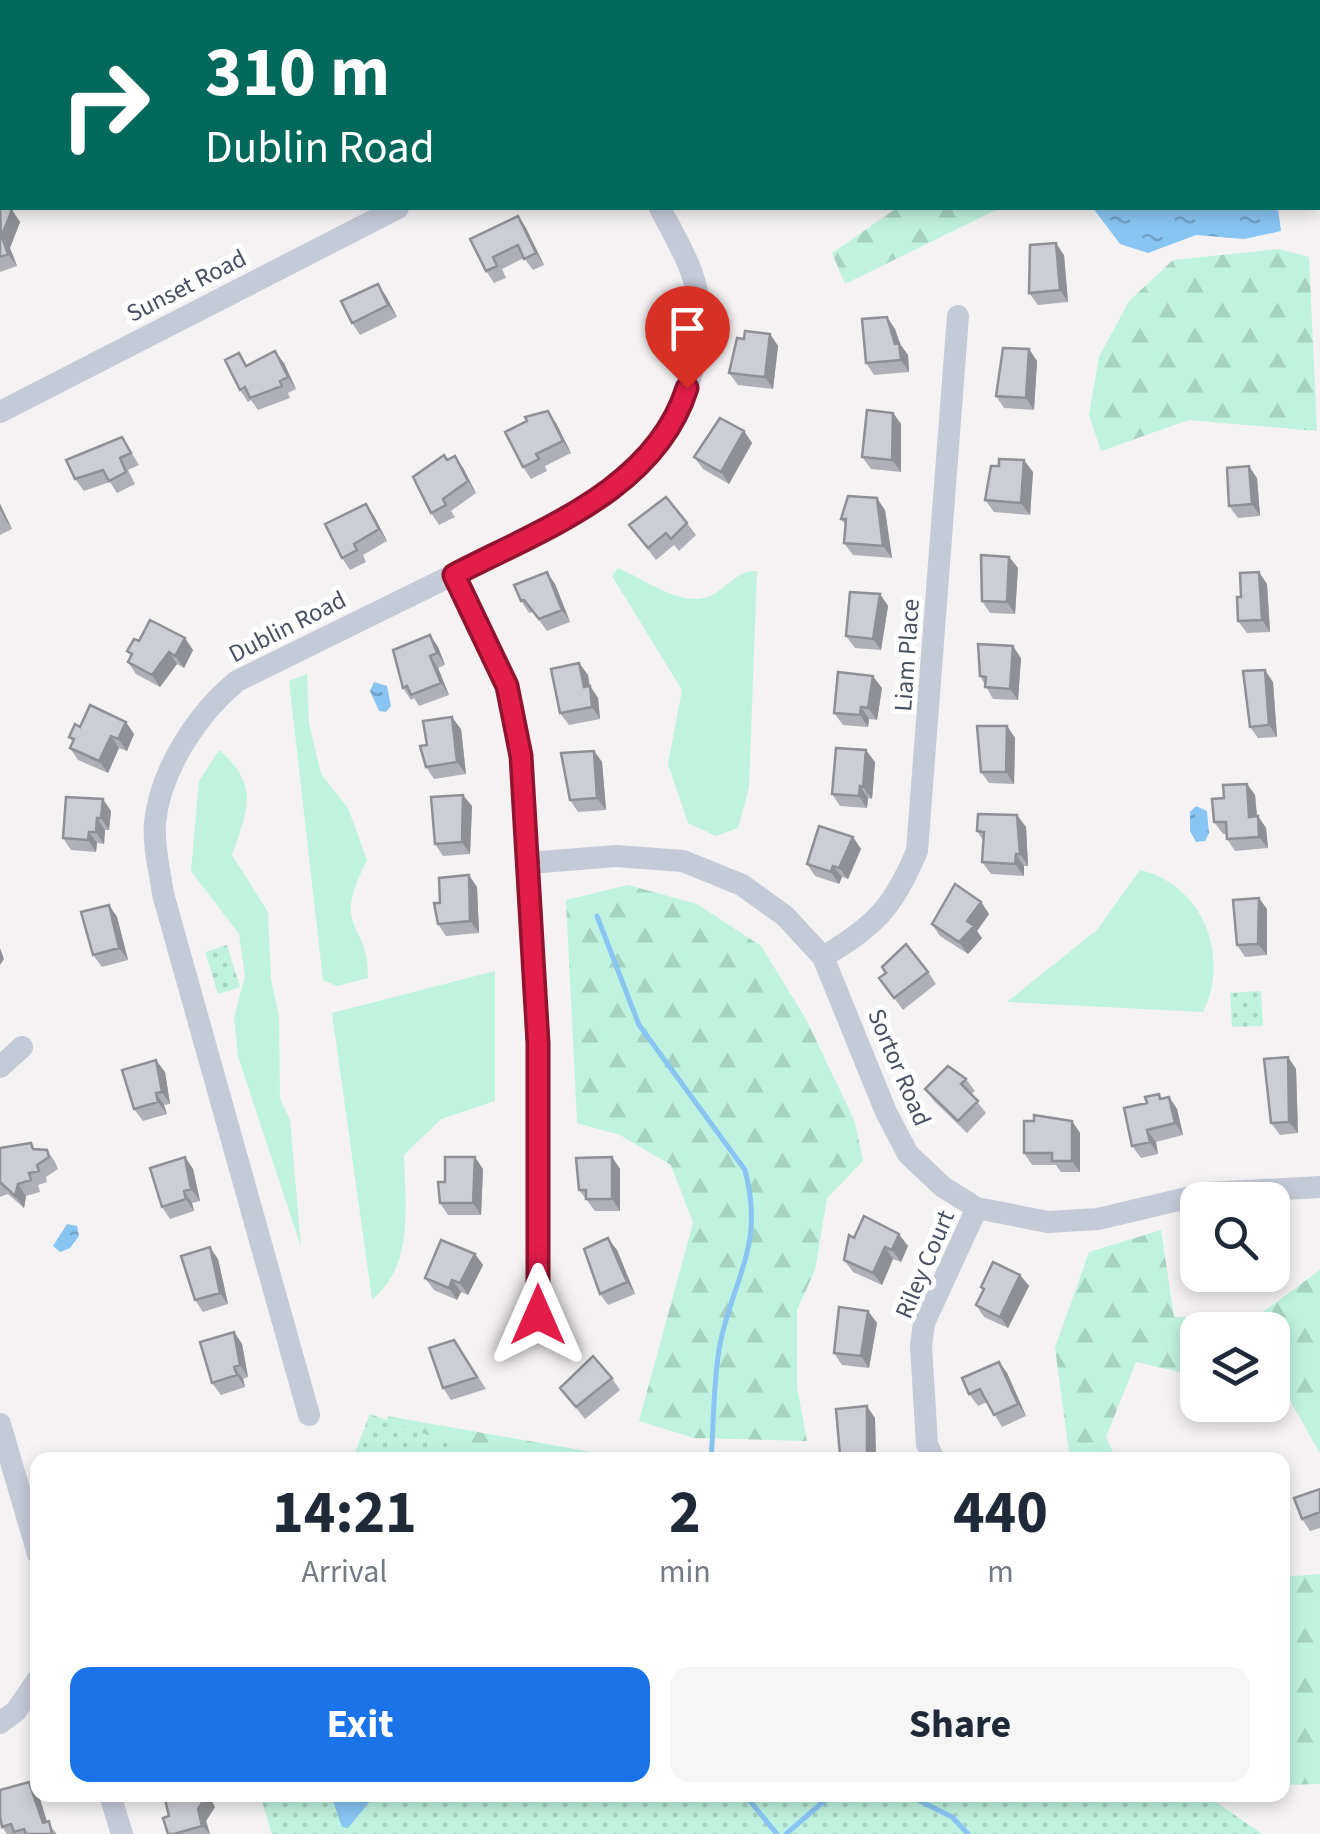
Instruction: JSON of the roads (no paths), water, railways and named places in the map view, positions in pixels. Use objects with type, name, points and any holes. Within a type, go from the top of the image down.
[{"type":"street","name":"Sunset Road","points":[[0,412],[394,210]]},
{"type":"street","name":"Dublin Road","points":[[310,1415],[163,894],[155,822],[186,740],[208,704],[236,681],[454,575],[596,500],[644,461],[680,409],[694,366],[699,305],[693,275],[661,210]]},
{"type":"street","name":"Liam Place","points":[[823,957],[878,919],[898,896],[918,850],[958,316]]},
{"type":"street","points":[[454,575],[507,686],[521,756],[538,1043],[538,1315]]},
{"type":"street","name":"Sortor Road","points":[[528,863],[616,856],[683,861],[742,885],[785,916],[823,957],[886,1112],[908,1154],[943,1186],[977,1208],[1048,1222],[1098,1219],[1208,1193],[1320,1187]]},
{"type":"street","points":[[0,1067],[22,1047]]},
{"type":"street","name":"Riley Court","points":[[930,1452],[921,1346],[924,1323],[977,1208]]},
{"type":"street","points":[[0,1424],[30,1527]]},
{"type":"street","points":[[0,1724],[30,1708]]},
{"type":"street","points":[[112,1802],[122,1834]]},
{"type":"water","points":[[1094,210],[1278,210],[1281,231],[1244,239],[1196,235],[1148,253],[1120,244]]},
{"type":"water","points":[[374,682],[387,686],[391,706],[386,712],[379,711],[370,691]]},
{"type":"water","points":[[1196,806],[1207,811],[1209,833],[1205,841],[1196,842],[1190,831],[1190,812]]},
{"type":"water","points":[[67,1224],[77,1226],[79,1236],[70,1248],[60,1252],[53,1246]]},
{"type":"water","points":[[333,1802],[369,1802],[348,1828],[342,1827]]},
{"type":"waterway","points":[[597,916],[639,1025],[745,1170],[752,1220],[750,1241],[720,1344],[711,1452]]},
{"type":"waterway","points":[[751,1802],[777,1834]]},
{"type":"waterway","points":[[786,1834],[823,1802]]},
{"type":"waterway","points":[[922,1802],[952,1817],[968,1834]]}]
